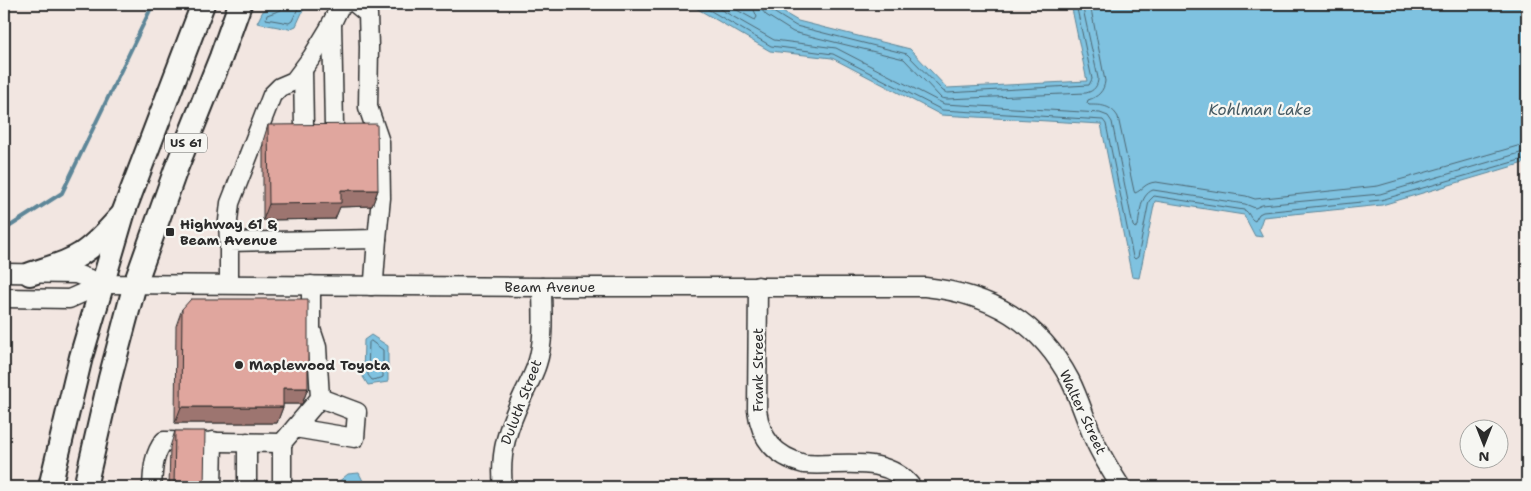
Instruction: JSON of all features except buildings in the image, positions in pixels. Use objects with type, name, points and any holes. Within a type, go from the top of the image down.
[{"type":"main road","name":"US 61","points":[[50,487],[81,356],[124,211],[203,4]]},
{"type":"main road","name":"US 61","points":[[85,487],[110,378],[135,284],[176,169],[240,4]]},
{"type":"main road","points":[[30,274],[65,263],[81,255],[98,241],[124,211]]},
{"type":"street","points":[[282,127],[272,95],[280,87],[294,81],[312,57],[340,6],[345,4]]},
{"type":"street","points":[[355,126],[368,106],[369,47],[368,14],[356,4]]},
{"type":"street","points":[[332,21],[355,126]]},
{"type":"street","points":[[229,284],[228,221],[230,203],[282,127],[302,70]]},
{"type":"street","points":[[282,127],[355,126],[380,142],[381,198],[374,280],[371,286]]},
{"type":"street","points":[[229,242],[377,239]]},
{"type":"street","name":"Beam Avenue","points":[[4,273],[76,274],[103,284],[925,287],[969,294],[994,304]]},
{"type":"street","name":"Beam Avenue","points":[[4,298],[70,298],[103,284]]},
{"type":"street","points":[[282,487],[282,443],[320,398],[317,347],[311,329],[310,285]]},
{"type":"street","name":"Frank Street","points":[[758,286],[757,410],[764,436],[781,455],[792,460],[804,464],[879,466],[892,470],[902,476],[912,487]]},
{"type":"street","name":"Duluth Street","points":[[502,487],[503,450],[507,433],[533,374],[540,351],[542,287]]},
{"type":"street","name":"Walter Street","points":[[994,304],[1013,315],[1030,329],[1046,344],[1060,362],[1094,439],[1110,471],[1121,487]]},
{"type":"street","points":[[295,428],[355,438],[357,412],[320,398]]},
{"type":"street","points":[[152,487],[158,449],[164,441],[282,443]]},
{"type":"street","points":[[212,487],[213,442]]},
{"type":"street","points":[[247,442],[247,487]]},
{"type":"water","points":[[285,4],[306,4],[296,26],[289,29],[257,23],[263,11]]},
{"type":"water","name":"Kohlman Lake","points":[[689,4],[769,4],[798,21],[910,49],[947,88],[1087,81],[1071,4],[1527,4],[1527,162],[1382,205],[1263,217],[1259,229],[1263,237],[1255,236],[1244,215],[1155,201],[1139,278],[1132,277],[1101,124],[941,115],[832,58],[770,51]]},
{"type":"water","points":[[371,335],[388,346],[388,382],[368,385],[363,377],[364,340]]},
{"type":"water","points":[[359,473],[366,487],[332,487],[348,474]]},
{"type":"waterway","points":[[4,230],[62,193],[153,4]]},
{"type":"place","name":"Highway 61 & Beam Avenue","points":[[170,232]]},
{"type":"place","name":"Maplewood Toyota","points":[[239,365]]}]
